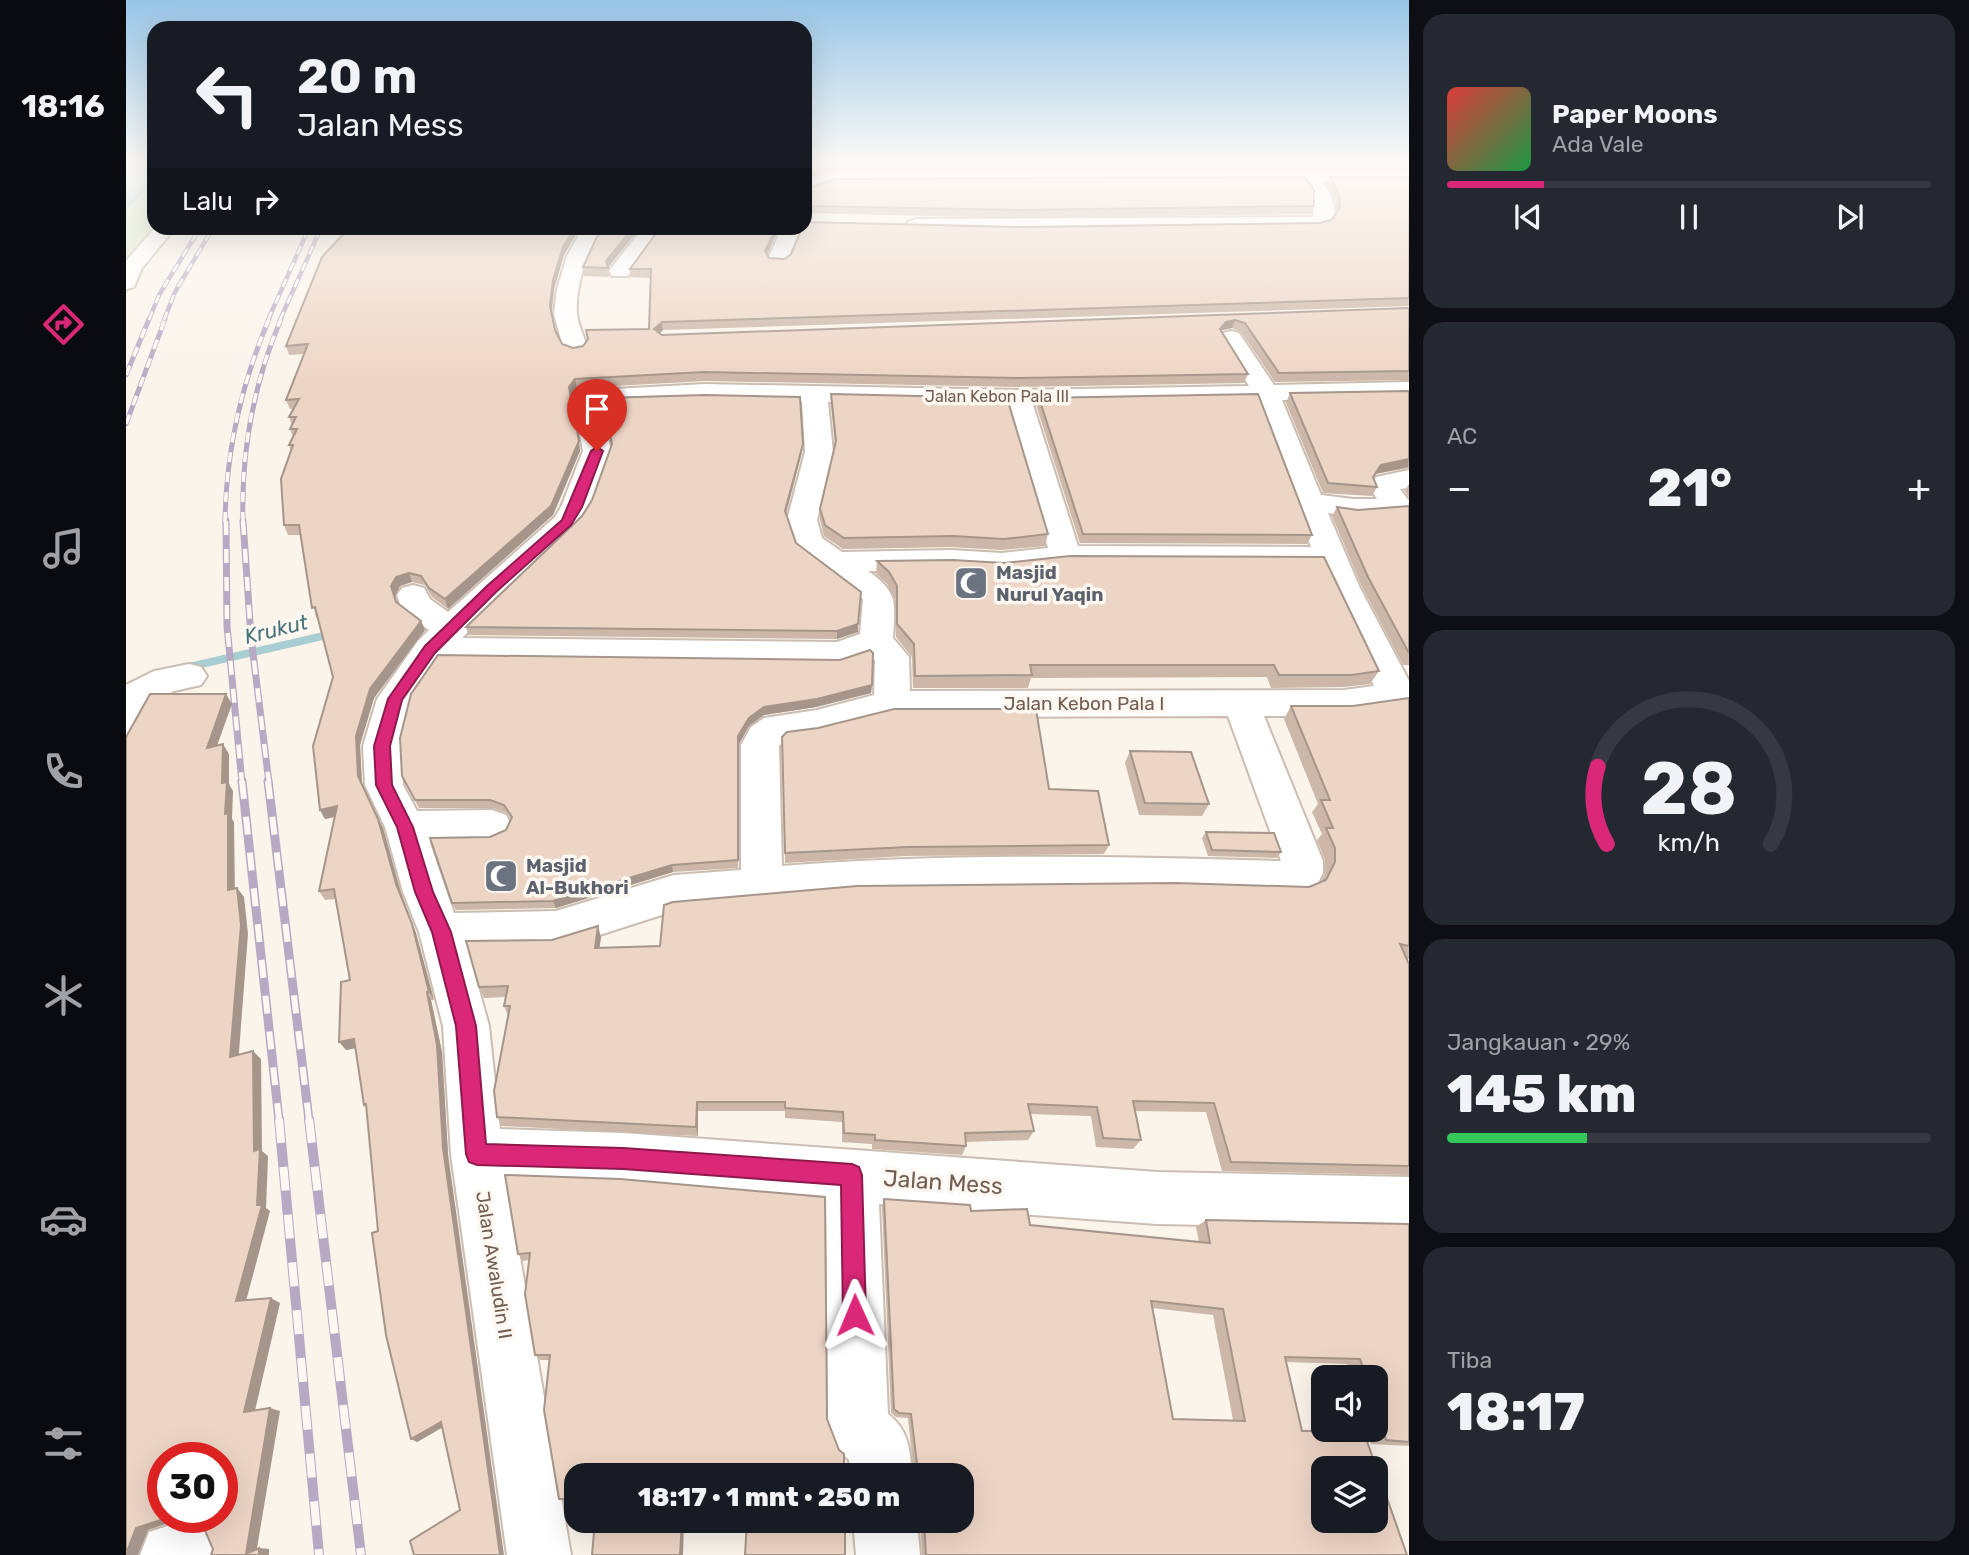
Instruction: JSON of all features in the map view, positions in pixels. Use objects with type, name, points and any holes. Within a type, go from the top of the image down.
[{"type":"street","points":[[126,282],[132,267],[159,236]]},
{"type":"street","points":[[575,347],[566,312],[572,279],[589,236]]},
{"type":"street","points":[[620,271],[647,236]]},
{"type":"street","points":[[778,261],[789,236]]},
{"type":"street","points":[[1231,338],[1250,361],[1267,393],[1364,631],[1403,695]]},
{"type":"street","name":"Jalan Kebon Pala III","points":[[586,396],[705,392],[1018,398],[1409,390]]},
{"type":"street","points":[[813,393],[818,419],[819,452],[802,520],[808,542],[873,590],[879,599],[876,641],[892,657],[892,704]]},
{"type":"street","name":"Jalan Awaludin II","points":[[540,1555],[477,1154],[466,1026],[442,932],[424,892],[405,827],[384,785],[382,746],[395,699],[428,619],[567,522],[576,507],[597,451],[586,396]]},
{"type":"street","points":[[1018,398],[1066,556]]},
{"type":"street","points":[[1310,502],[1353,508],[1396,507],[1396,503],[1384,488],[1386,483],[1409,479]]},
{"type":"street","points":[[834,562],[951,560],[1001,563],[1066,556],[1332,557]]},
{"type":"street","points":[[428,619],[839,654],[876,641]]},
{"type":"street","points":[[126,723],[137,695],[166,680],[190,676]]},
{"type":"street","name":"Jalan Kebon Pala I","points":[[762,886],[760,745],[764,737],[776,728],[817,723],[892,704],[1344,703],[1403,695]]},
{"type":"street","points":[[442,932],[556,929],[674,892],[855,878],[1169,875],[1298,879],[1303,874],[1304,867],[1300,854],[1241,704]]},
{"type":"street","points":[[405,827],[492,826]]},
{"type":"street","name":"Jalan Mess","points":[[477,1154],[611,1158],[1157,1198],[1409,1203]]},
{"type":"street","points":[[852,1175],[858,1423],[861,1430],[878,1445],[880,1463]]},
{"type":"street","points":[[886,1533],[888,1555]]},
{"type":"green space","points":[[126,236],[160,236],[149,250],[126,296]]},
{"type":"building","points":[[342,236],[570,236],[563,247],[553,280],[550,306],[555,330],[562,344],[573,348],[583,346],[588,339],[586,330],[649,329],[651,269],[630,269],[654,236],[772,236],[765,251],[769,258],[785,259],[791,254],[799,236],[1409,236],[1409,298],[662,322],[654,329],[662,335],[1409,308],[1409,371],[1279,373],[1245,323],[1235,320],[1226,322],[1220,329],[1248,374],[1020,378],[704,372],[575,379],[569,387],[579,441],[551,506],[445,599],[429,588],[421,576],[409,573],[396,577],[391,586],[396,602],[421,621],[370,689],[356,736],[358,776],[378,819],[396,884],[412,924],[429,992],[437,1045],[443,1148],[500,1555],[414,1555],[410,1541],[460,1510],[441,1422],[411,1439],[386,1335],[372,1233],[378,1231],[366,1104],[364,1105],[354,1039],[339,1042],[341,982],[350,980],[334,889],[319,891],[337,806],[320,810],[313,746],[333,677],[315,607],[312,608],[299,525],[284,525],[281,479],[293,445],[289,445],[297,429],[290,429],[296,417],[289,417],[299,399],[286,400],[308,344],[286,346],[322,257]]},
{"type":"building","points":[[598,236],[627,236],[606,261],[608,268],[583,267]]},
{"type":"building","points":[[1409,391],[1409,459],[1381,465],[1373,477],[1377,487],[1328,483],[1290,393]]},
{"type":"building","points":[[831,394],[1007,398],[1048,534],[1004,539],[953,536],[844,538],[825,525],[820,509],[836,441]]},
{"type":"building","points":[[1258,394],[1312,535],[1083,534],[1039,398]]},
{"type":"building","points":[[705,395],[800,397],[803,444],[785,511],[796,543],[861,592],[858,624],[837,631],[466,627],[582,516],[592,500],[612,444],[602,398]]},
{"type":"building","points":[[1409,506],[1409,653],[1368,577],[1337,507],[1358,510]]},
{"type":"building","points":[[1070,556],[1324,557],[1379,671],[1352,675],[1279,675],[1274,665],[1030,665],[1032,675],[915,676],[914,644],[897,624],[897,586],[889,572],[877,561],[953,560],[1004,563]]},
{"type":"building","points":[[870,650],[873,653],[872,685],[817,699],[764,707],[749,718],[738,736],[738,860],[672,865],[553,901],[452,903],[430,838],[490,837],[506,830],[512,817],[504,805],[490,800],[415,800],[402,776],[400,738],[411,694],[438,655],[840,660]]},
{"type":"building","points":[[150,694],[226,694],[207,748],[223,744],[222,783],[227,782],[225,814],[228,813],[228,890],[237,888],[241,925],[230,1057],[253,1051],[254,1151],[260,1149],[257,1205],[262,1205],[236,1301],[271,1298],[244,1412],[270,1408],[246,1554],[259,1548],[259,1555],[211,1555],[213,1549],[206,1533],[238,1533],[238,1442],[147,1442],[147,1524],[136,1528],[126,1554],[126,737]]},
{"type":"building","points":[[1409,698],[1409,946],[1400,944],[1409,964],[1409,1166],[1231,1162],[1214,1103],[1133,1101],[1141,1140],[1103,1138],[1097,1107],[1028,1104],[1034,1131],[965,1133],[966,1146],[875,1140],[875,1135],[844,1133],[843,1112],[785,1108],[785,1102],[697,1102],[696,1127],[497,1117],[494,1091],[510,1006],[504,1006],[508,986],[479,987],[466,941],[552,940],[598,926],[595,948],[660,946],[664,905],[673,902],[857,886],[1176,883],[1309,887],[1326,880],[1335,862],[1335,848],[1326,828],[1333,828],[1321,800],[1330,800],[1291,706],[1353,706]]},
{"type":"building","points":[[894,709],[1036,709],[1049,789],[1098,791],[1109,845],[908,847],[785,853],[782,737],[787,732],[818,728]]},
{"type":"building","points":[[1130,751],[1191,752],[1209,804],[1145,803]]},
{"type":"building","points":[[1206,832],[1274,833],[1281,852],[1212,850]]},
{"type":"building","points":[[505,1175],[620,1179],[825,1197],[827,1419],[839,1450],[844,1454],[844,1463],[564,1463],[564,1499],[559,1499],[544,1410],[550,1355],[535,1355],[525,1294],[530,1253],[518,1254]]},
{"type":"building","points":[[884,1199],[970,1205],[971,1211],[1027,1209],[1030,1225],[1210,1243],[1206,1220],[1409,1224],[1409,1442],[1388,1440],[1388,1365],[1362,1365],[1360,1359],[1285,1357],[1302,1431],[1311,1431],[1311,1442],[1367,1442],[1372,1456],[1311,1456],[1311,1533],[1388,1533],[1388,1501],[1407,1555],[926,1555],[925,1533],[974,1533],[974,1463],[917,1463],[911,1414],[899,1413],[894,1409]],"holes":[[[1151,1301],[1223,1309],[1245,1421],[1173,1419]]]},
{"type":"building","points":[[594,1533],[681,1533],[680,1555],[592,1555]]},
{"type":"building","points":[[746,1533],[845,1533],[845,1555],[745,1555]]},
{"type":"waterway","name":"Krukut","points":[[180,669],[336,633]]},
{"type":"railway","points":[[149,320],[159,295],[195,236]]},
{"type":"railway","points":[[164,320],[175,292],[209,236]]},
{"type":"railway","points":[[268,320],[306,236]]},
{"type":"railway","points":[[280,320],[318,236]]},
{"type":"railway","points":[[126,375],[149,319]]},
{"type":"railway","points":[[126,424],[165,319]]},
{"type":"railway","points":[[225,522],[228,469],[237,418],[250,368],[269,319]]},
{"type":"railway","points":[[243,521],[244,469],[251,418],[263,368],[281,319]]},
{"type":"railway","points":[[226,521],[227,626],[242,783]]},
{"type":"railway","points":[[243,521],[251,637],[269,783]]},
{"type":"railway","points":[[242,781],[279,1120]]},
{"type":"railway","points":[[268,781],[309,1120]]},
{"type":"railway","points":[[279,1119],[319,1555]]},
{"type":"railway","points":[[309,1119],[361,1555]]},
{"type":"place","name":"Masjid Nurul Yaqin","points":[[971,583]]},
{"type":"place","name":"Masjid Al-Bukhori","points":[[501,876]]},
{"type":"route","points":[[597,451],[576,507],[567,522],[430,649],[395,699],[382,746],[384,785],[405,827],[424,892],[442,932],[466,1026],[477,1154],[510,1153],[623,1159],[852,1175],[855,1315]]}]
